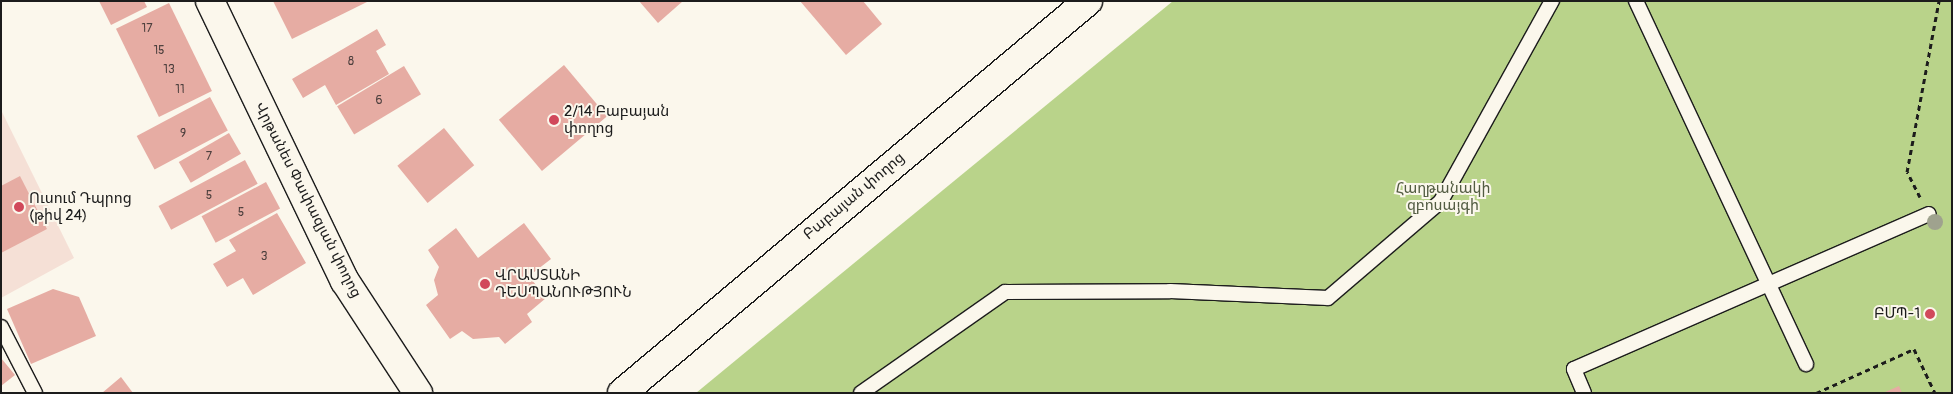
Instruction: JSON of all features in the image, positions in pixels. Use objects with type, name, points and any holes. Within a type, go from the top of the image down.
[{"type":"street","name":"Վրթանես Փափազյան փողոց","points":[[210,1],[345,281],[410,390]]},
{"type":"street","name":"Բաբայան փողոց","points":[[622,393],[1088,1]]},
{"type":"lane","points":[[861,393],[1005,292],[1170,291],[1328,298],[1442,201],[1552,1]]},
{"type":"lane","points":[[1636,1],[1806,364]]},
{"type":"lane","points":[[1584,393],[1574,369],[1929,214]]},
{"type":"lane","points":[[1,327],[35,393]]},
{"type":"path","points":[[1929,214],[1907,172],[1938,1]]},
{"type":"path","points":[[1816,387],[1818,392],[1914,350],[1935,393]]},
{"type":"shaded area","points":[[1,110],[74,258],[1,298]]},
{"type":"green space","name":"Հաղթանակի զբոսայգի","points":[[1173,1],[1952,1],[1952,393],[696,393]]},
{"type":"building","points":[[99,1],[144,1],[147,7],[111,25]]},
{"type":"building","points":[[273,1],[369,1],[292,39]]},
{"type":"building","points":[[639,1],[683,1],[658,23]]},
{"type":"building","points":[[800,1],[863,1],[882,24],[846,55]]},
{"type":"building","points":[[169,3],[212,91],[159,117],[116,29]]},
{"type":"building","points":[[377,29],[386,45],[376,51],[389,74],[336,105],[325,85],[303,98],[292,79]]},
{"type":"building","name":"2/14 Բաբայան փողոց","points":[[564,65],[607,116],[542,171],[499,120]]},
{"type":"building","points":[[404,66],[421,94],[354,134],[337,106]]},
{"type":"building","points":[[210,97],[228,131],[155,170],[137,136]]},
{"type":"building","points":[[444,128],[474,165],[428,203],[397,166]]},
{"type":"building","points":[[229,133],[241,154],[191,183],[179,162]]},
{"type":"building","points":[[245,160],[258,184],[171,230],[158,206]]},
{"type":"building","name":"Ուսում Դպրոց (թիվ 24)","points":[[20,176],[47,229],[1,253],[1,186]]},
{"type":"building","points":[[266,182],[280,208],[216,243],[202,216]]},
{"type":"building","points":[[277,213],[306,263],[253,295],[243,278],[227,287],[213,264],[236,251],[229,240]]},
{"type":"building","name":"ՎՐԱՍՏԱՆԻ ԴԵՍՊԱՆՈՒԹՅՈՒՆ","points":[[524,223],[551,259],[529,276],[546,298],[527,314],[532,322],[505,344],[499,337],[473,339],[462,331],[450,339],[426,305],[438,295],[434,280],[439,267],[428,250],[456,228],[478,258]]},
{"type":"building","points":[[53,289],[79,297],[96,336],[31,364],[7,309]]},
{"type":"building","points":[[1,358],[15,375],[1,386]]},
{"type":"building","points":[[121,377],[133,393],[102,393]]},
{"type":"building","points":[[1899,386],[1902,393],[1883,393]]},
{"type":"place","name":"2/14 Բաբայան փողոց","points":[[554,120]]},
{"type":"place","name":"Ուսում Դպրոց (թիվ 24)","points":[[19,207]]},
{"type":"place","name":"ՎՐԱՍՏԱՆԻ ԴԵՍՊԱՆՈՒԹՅՈՒՆ","points":[[485,284]]},
{"type":"place","name":"ԲՄՊ-1","points":[[1930,314]]}]
